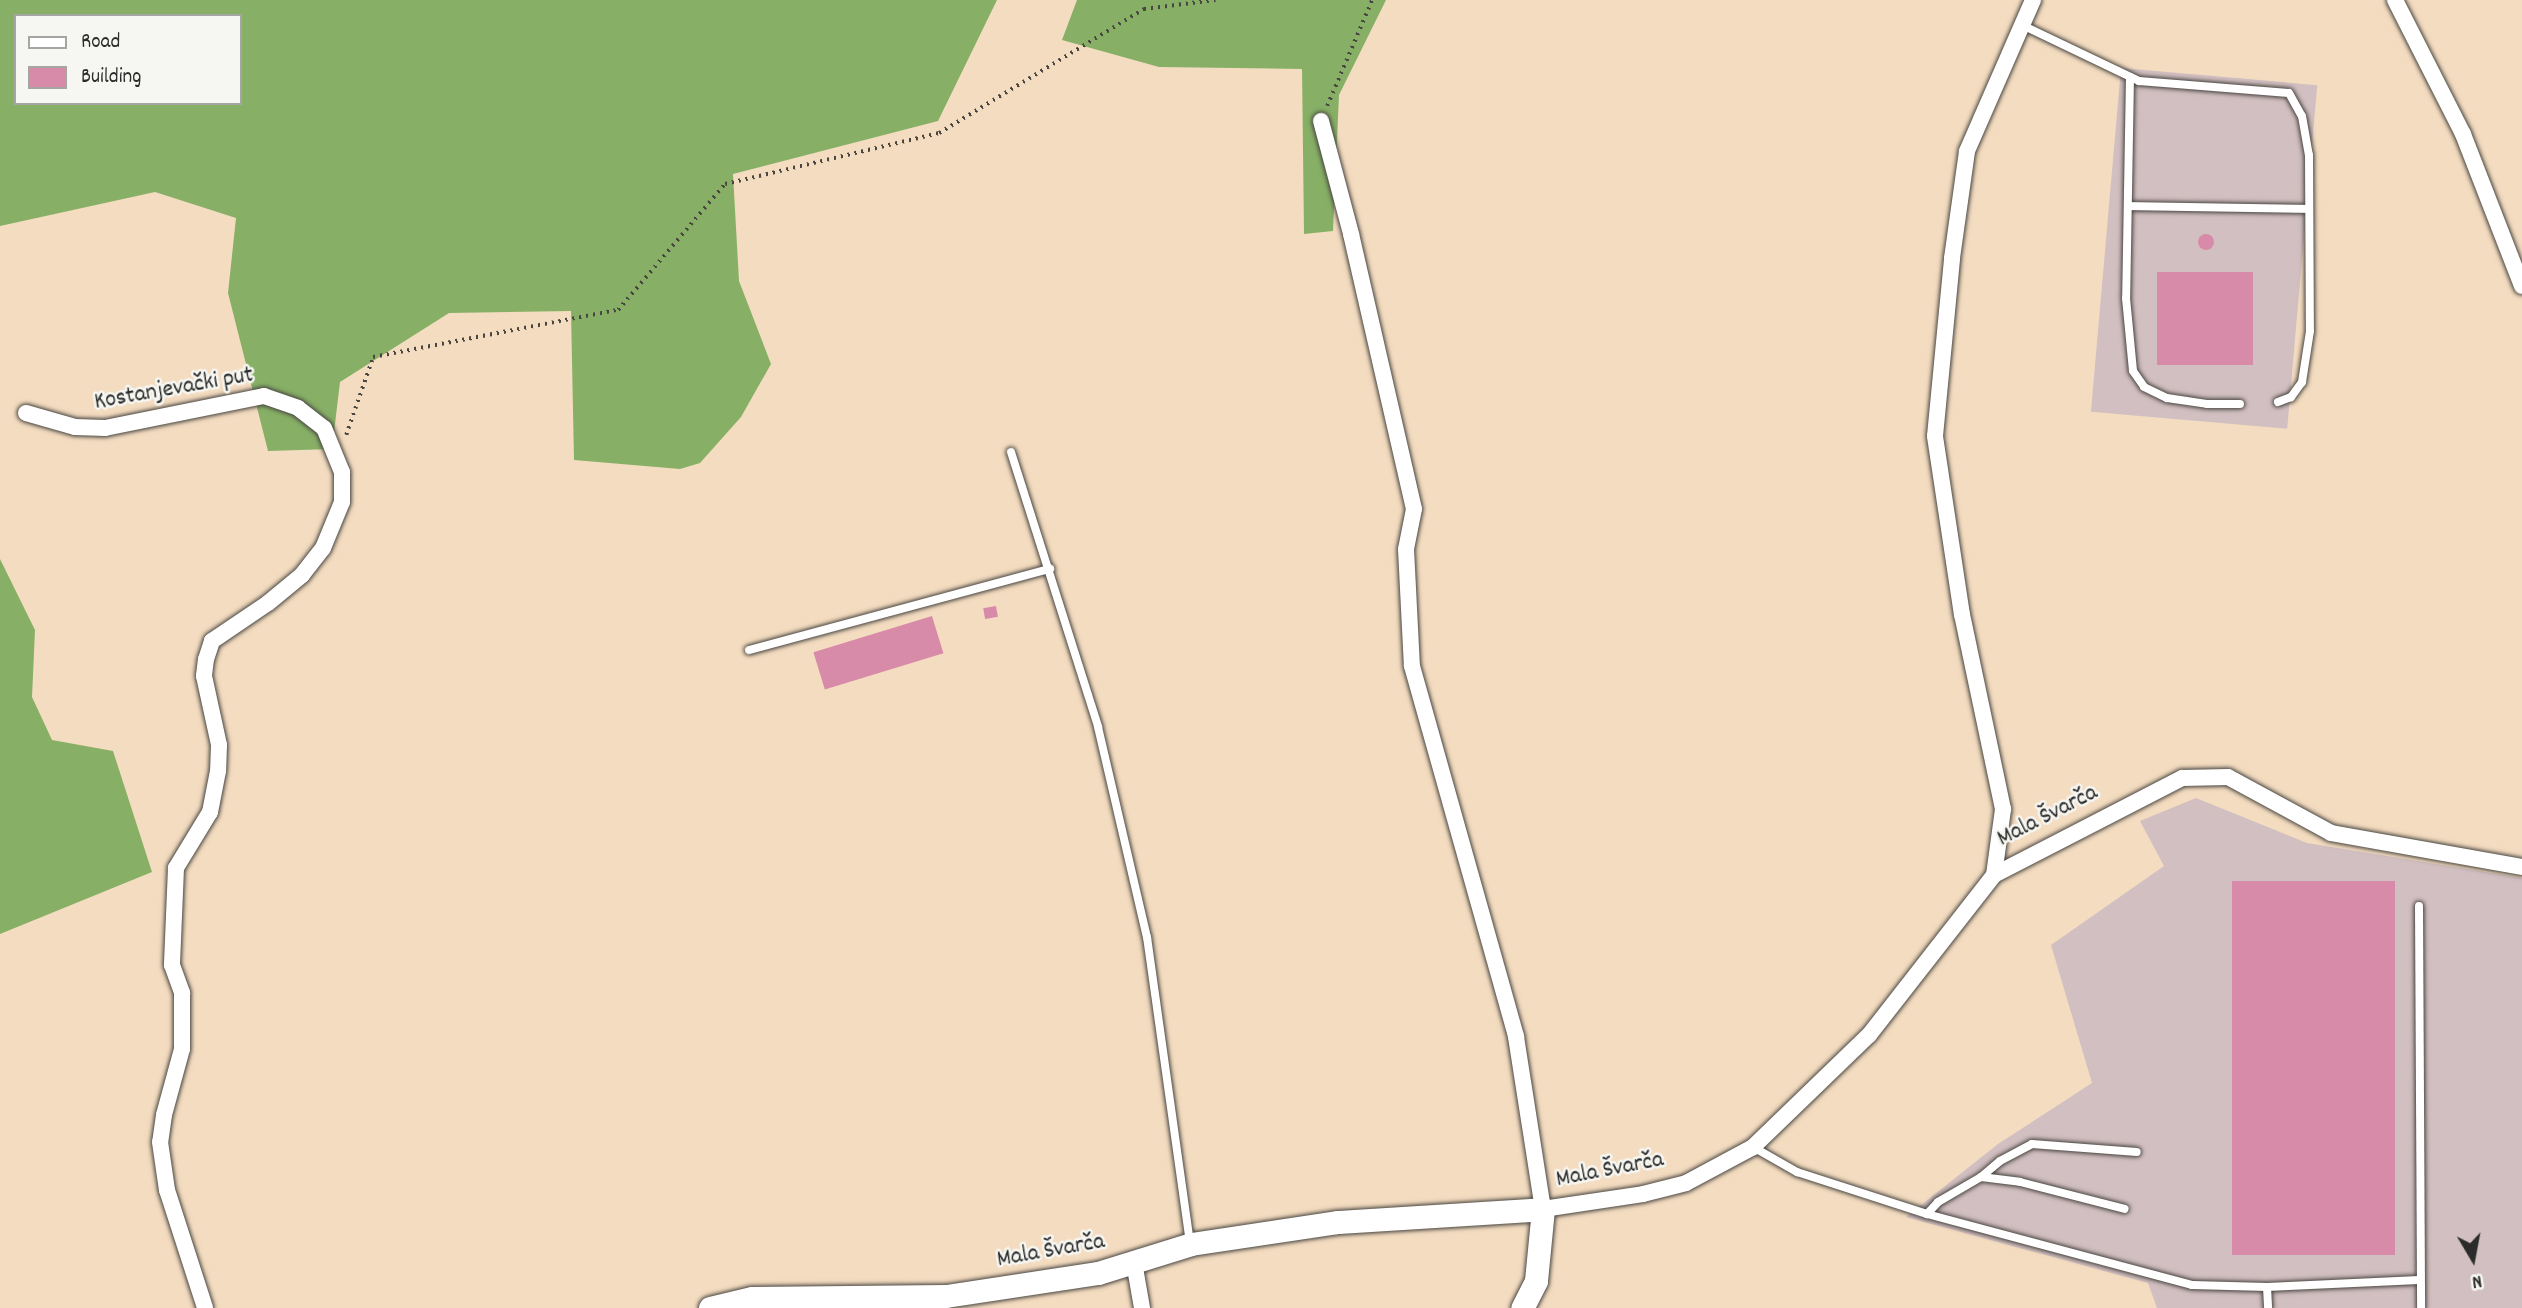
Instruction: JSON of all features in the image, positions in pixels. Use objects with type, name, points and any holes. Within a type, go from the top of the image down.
[{"type":"street","points":[[1994,875],[2003,809],[1962,615],[1935,436],[1952,258],[1967,151],[2033,0]]},
{"type":"street","points":[[2395,0],[2463,134],[2522,286]]},
{"type":"street","points":[[1321,121],[1351,234],[1414,509],[1406,549],[1412,666],[1516,1037],[1543,1209],[1536,1281],[1522,1308]]},
{"type":"street","name":"Kostanjevački put","points":[[26,413],[75,427],[106,428],[264,396],[298,408],[324,428],[342,471],[342,502],[323,548],[302,575],[268,603],[212,641],[204,676],[219,745],[218,771],[210,812],[176,868],[172,965],[182,993],[182,1049],[164,1115],[160,1142],[167,1190],[205,1308]]},
{"type":"street","name":"Mala Švarča","points":[[710,1308],[752,1298],[946,1296],[1098,1273],[1191,1244],[1338,1222],[1543,1209],[1643,1194],[1686,1183],[1753,1147],[1869,1035],[1994,875],[2182,778],[2228,776],[2331,833],[2522,867]]},
{"type":"street","points":[[1134,1262],[1142,1308]]},
{"type":"lane","points":[[2022,25],[2139,81],[2289,93],[2302,116],[2308,155],[2310,331],[2302,382],[2291,397],[2278,402]]},
{"type":"lane","points":[[2130,77],[2126,298],[2133,371],[2144,387],[2167,398],[2207,404],[2240,404]]},
{"type":"lane","points":[[2128,206],[2309,209]]},
{"type":"lane","points":[[1011,452],[1098,727],[1147,937],[1191,1244]]},
{"type":"lane","points":[[749,650],[1050,569]]},
{"type":"lane","points":[[2419,906],[2418,1280],[2421,1308]]},
{"type":"lane","points":[[1927,1213],[1938,1202],[1981,1177],[2000,1161],[2032,1144],[2137,1152]]},
{"type":"lane","points":[[1753,1147],[1797,1172],[1927,1213],[2192,1285],[2267,1287],[2418,1280]]},
{"type":"lane","points":[[1981,1177],[2020,1182],[2125,1209]]},
{"type":"lane","points":[[2267,1287],[2268,1308]]},
{"type":"path","points":[[338,457],[373,357],[618,310],[725,184],[939,133],[1144,9],[1214,0]]},
{"type":"path","points":[[1321,121],[1372,0]]},
{"type":"shaded area","points":[[2121,68],[2317,85],[2287,429],[2091,412]]},
{"type":"shaded area","points":[[2196,798],[2307,843],[2522,878],[2522,1308],[2157,1308],[2148,1283],[1906,1217],[1998,1144],[2092,1083],[2051,945],[2164,866],[2140,821]]},
{"type":"green space","points":[[0,0],[997,0],[938,121],[733,174],[739,281],[771,364],[741,417],[700,463],[680,469],[574,460],[571,311],[449,313],[340,382],[332,449],[268,451],[228,293],[236,218],[155,192],[0,226]]},
{"type":"green space","points":[[1077,0],[1386,0],[1339,95],[1333,231],[1304,234],[1302,69],[1159,67],[1062,40]]},
{"type":"green space","points":[[0,559],[35,630],[32,697],[52,740],[113,751],[152,872],[0,934]]},
{"type":"building","points":[[2206,234],[2212,236],[2212,248],[2206,250],[2200,248],[2198,242],[2200,236]]},
{"type":"building","points":[[2157,272],[2253,272],[2253,365],[2157,365]]},
{"type":"building","points":[[996,606],[998,617],[985,619],[983,608]]},
{"type":"building","points":[[932,616],[943,653],[825,690],[813,652]]},
{"type":"building","points":[[2232,881],[2395,881],[2395,1255],[2232,1255]]}]
